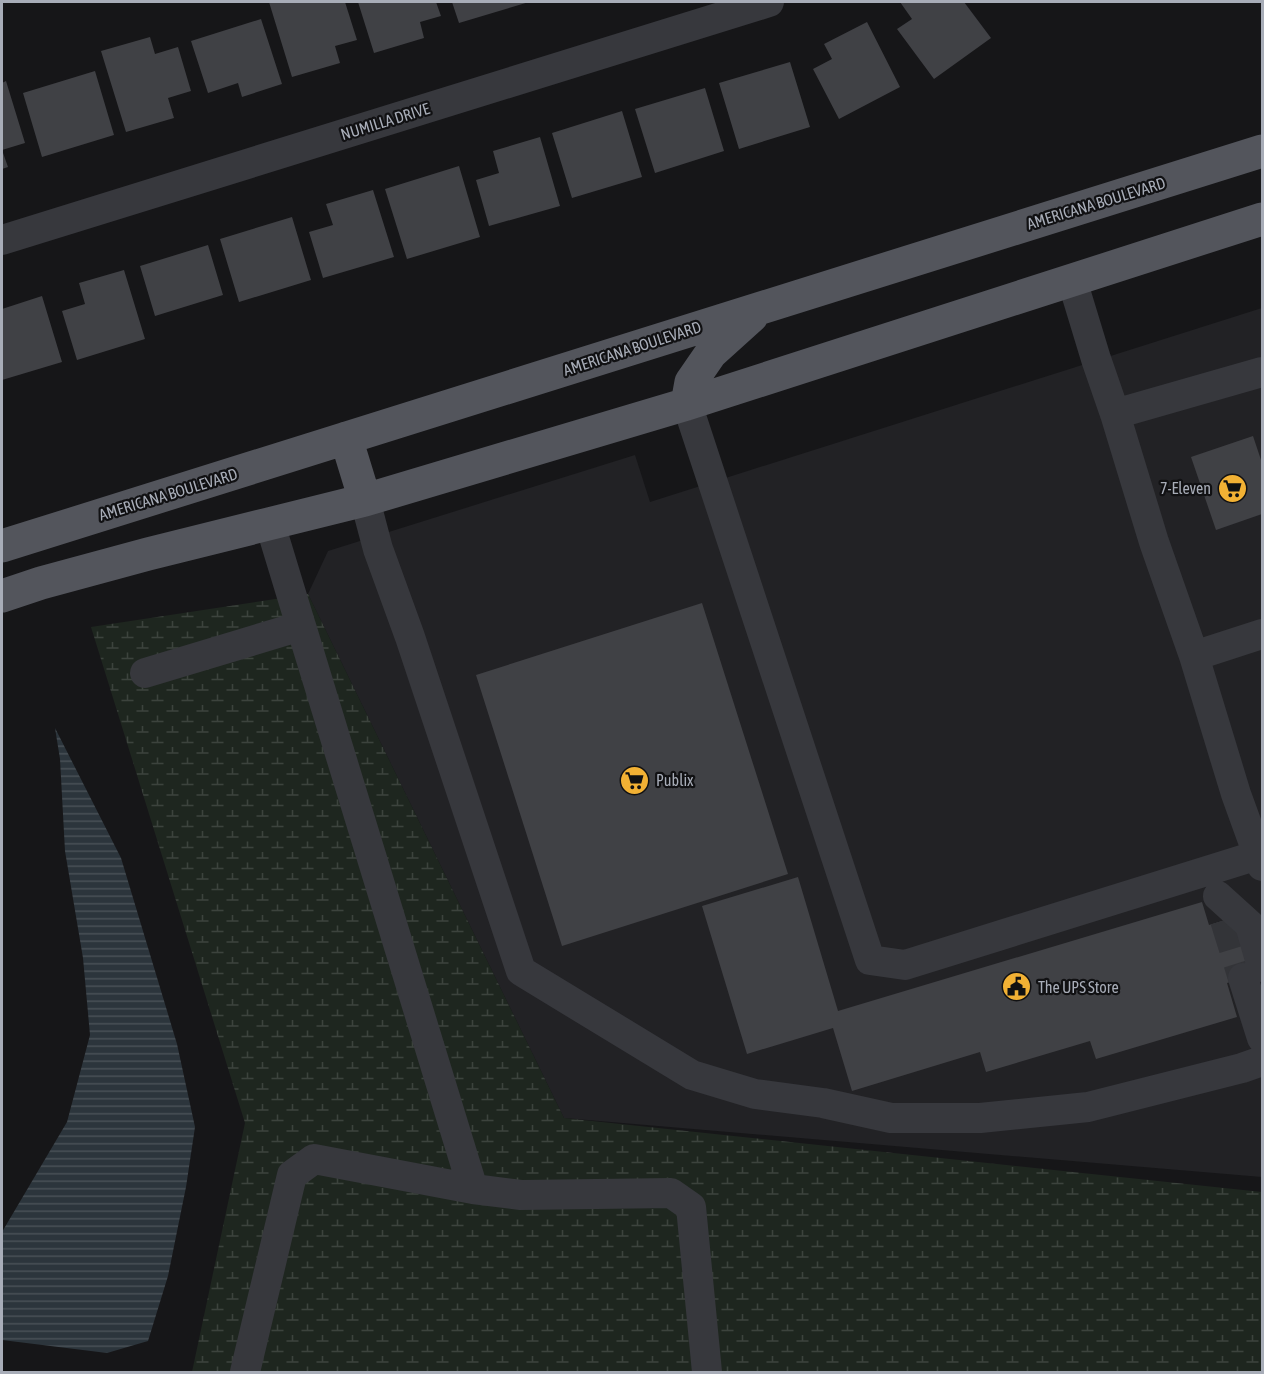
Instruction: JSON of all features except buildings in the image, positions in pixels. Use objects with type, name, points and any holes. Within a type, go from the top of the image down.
[{"type":"main road","name":"AMERICANA BOULEVARD","points":[[2,546],[1263,151]]},
{"type":"main road","points":[[2,596],[148,554],[365,500],[687,404],[1263,219]]},
{"type":"main road","points":[[687,404],[691,382],[711,353],[763,307]]},
{"type":"main road","points":[[346,438],[365,500]]},
{"type":"street","name":"NUMILLA DRIVE","points":[[2,240],[769,2]]},
{"type":"street","points":[[687,404],[870,960],[905,965],[1218,895],[1260,860],[1251,800],[1194,656],[1154,542],[1072,280]]},
{"type":"street","points":[[1115,414],[1263,372]]},
{"type":"street","points":[[365,500],[378,549],[410,637],[521,971],[692,1075],[755,1094],[823,1103],[891,1118],[980,1118],[1088,1107],[1263,1061]]},
{"type":"street","points":[[270,524],[473,1189]]},
{"type":"street","points":[[145,673],[302,626]]},
{"type":"street","points":[[1194,656],[1263,634]]},
{"type":"street","points":[[1218,895],[1250,925],[1260,1030]]},
{"type":"street","points":[[245,1372],[292,1175],[314,1159],[473,1189],[521,1195],[671,1193],[691,1207],[707,1372]]},
{"type":"shaded area","points":[[1262,308],[1262,1177],[564,1118],[308,594],[328,551],[635,455],[650,502]]},
{"type":"shaded area","points":[[55,728],[121,858],[177,1044],[195,1127],[186,1187],[168,1276],[148,1341],[107,1353],[2,1340],[2,1232],[67,1122],[90,1035],[83,958],[65,851],[60,759]]},
{"type":"green space","points":[[308,594],[564,1118],[1262,1192],[1262,1372],[192,1372],[245,1123],[91,627]]},
{"type":"tunnel","points":[[1225,920],[1243,978]]},
{"type":"place","name":"7-Eleven","points":[[1232,488]]},
{"type":"place","name":"Publix","points":[[635,780]]},
{"type":"place","name":"The UPS Store","points":[[1017,987]]}]
